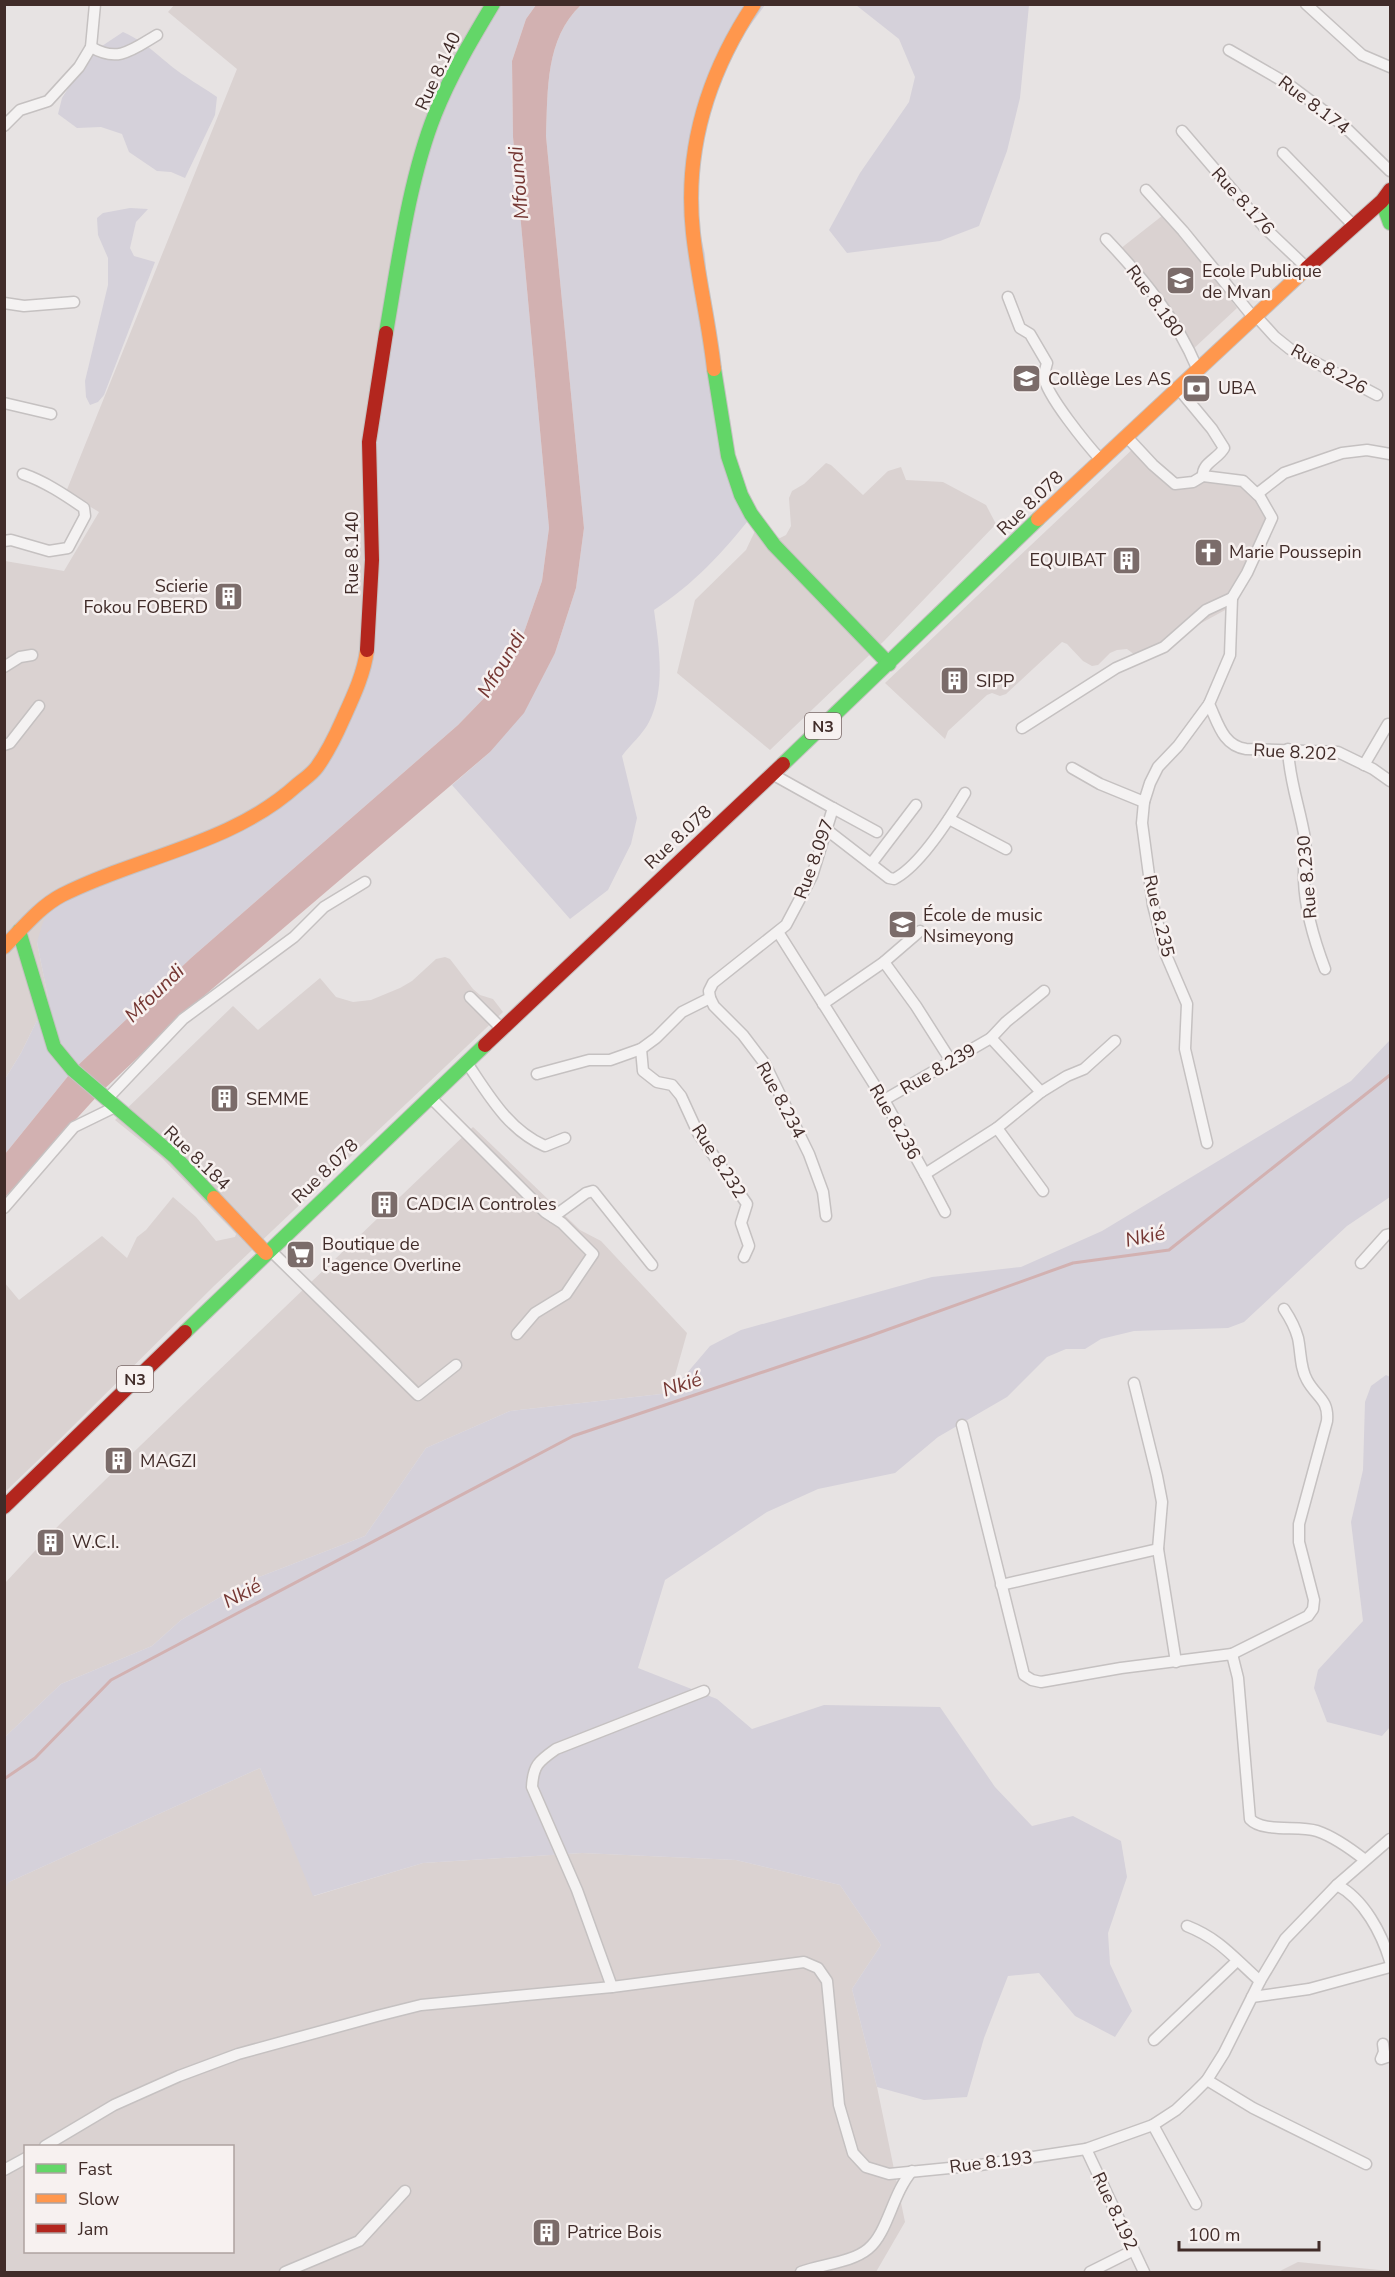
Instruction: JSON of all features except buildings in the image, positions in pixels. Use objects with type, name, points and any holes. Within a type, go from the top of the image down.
[{"type":"main road","name":"Rue 8.140","points":[[4,947],[37,913],[60,896],[111,874],[199,843],[243,824],[286,795],[316,768],[337,732],[365,663],[372,560],[369,442],[386,332],[414,185],[435,114],[469,44],[493,4]]},
{"type":"main road","points":[[754,4],[736,28],[716,69],[702,112],[693,151],[691,191],[694,233],[729,466],[742,498],[766,535],[889,664]]},
{"type":"main road","points":[[1386,195],[1390,223]]},
{"type":"main road","name":"Rue 8.078","points":[[4,1507],[268,1251],[889,664],[1126,436],[1386,195]]},
{"type":"main road","name":"Rue 8.184","points":[[19,932],[54,1047],[73,1070],[175,1157],[268,1251]]},
{"type":"street","points":[[4,126],[20,110],[48,101],[79,67],[91,47],[95,4]]},
{"type":"street","points":[[1306,4],[1362,55],[1390,67]]},
{"type":"street","points":[[91,47],[104,54],[116,55],[135,49],[156,35]]},
{"type":"street","name":"Rue 8.174","points":[[1229,50],[1288,84],[1344,126],[1390,171]]},
{"type":"street","name":"Rue 8.176","points":[[1182,131],[1265,228],[1306,267]]},
{"type":"street","points":[[1283,153],[1353,225]]},
{"type":"street","name":"Rue 8.226","points":[[1146,190],[1254,316],[1275,337],[1290,349],[1377,395]]},
{"type":"street","name":"Rue 8.180","points":[[1106,239],[1150,288],[1169,314],[1197,369]]},
{"type":"street","points":[[1008,297],[1020,327],[1030,334],[1047,363],[1044,377],[1053,397],[1083,441],[1101,460]]},
{"type":"street","points":[[4,303],[24,306],[74,302]]},
{"type":"street","points":[[1178,388],[1212,429],[1224,448],[1205,466],[1203,476]]},
{"type":"street","points":[[4,403],[51,414]]},
{"type":"street","points":[[1126,436],[1174,484],[1193,482],[1203,476],[1243,481],[1257,494],[1270,512],[1271,523],[1232,598],[1230,656],[1209,704]]},
{"type":"street","points":[[1257,494],[1284,473],[1342,453],[1367,450],[1390,454]]},
{"type":"street","points":[[4,541],[11,540],[49,551],[68,548],[85,516],[84,508],[36,478],[23,474]]},
{"type":"street","points":[[1022,728],[1116,668],[1164,647],[1206,610],[1232,598]]},
{"type":"street","points":[[4,667],[20,657],[32,655]]},
{"type":"street","name":"Rue 8.202","points":[[1209,704],[1220,729],[1235,748],[1338,752],[1390,781]]},
{"type":"street","name":"Rue 8.235","points":[[1207,1143],[1185,1049],[1187,1004],[1166,955],[1153,905],[1143,832],[1144,802],[1158,767],[1178,746],[1209,704]]},
{"type":"street","points":[[4,746],[10,743],[39,706]]},
{"type":"street","points":[[1364,765],[1389,724]]},
{"type":"street","name":"Rue 8.230","points":[[1288,749],[1292,786],[1306,842],[1304,877],[1308,916],[1325,969]]},
{"type":"street","points":[[1072,768],[1100,784],[1144,802]]},
{"type":"street","name":"Rue 8.097","points":[[710,998],[709,991],[712,983],[786,925],[812,876],[827,830],[833,808],[772,774]]},
{"type":"street","points":[[827,830],[889,878],[899,877],[919,858],[949,819],[965,793]]},
{"type":"street","points":[[871,864],[916,805]]},
{"type":"street","points":[[833,808],[877,832]]},
{"type":"street","points":[[949,819],[1006,849]]},
{"type":"street","points":[[4,1208],[75,1127],[107,1100],[183,1019],[294,937],[324,908],[365,882]]},
{"type":"street","points":[[823,1004],[884,962],[920,931]]},
{"type":"street","name":"Rue 8.236","points":[[778,932],[884,1100],[925,1174],[997,1128],[1041,1092],[1067,1076],[1084,1069],[1115,1041]]},
{"type":"street","points":[[884,962],[916,1006],[951,1061]]},
{"type":"street","points":[[991,1038],[1006,1022],[1044,991]]},
{"type":"street","points":[[470,997],[502,1029]]},
{"type":"street","points":[[537,1074],[589,1060],[610,1060],[641,1049],[656,1038],[682,1012],[710,998]]},
{"type":"street","name":"Rue 8.234","points":[[710,998],[714,1006],[743,1035],[765,1064],[809,1154],[823,1192],[826,1216]]},
{"type":"street","name":"Rue 8.239","points":[[884,1100],[991,1038],[1041,1092]]},
{"type":"street","name":"Rue 8.232","points":[[641,1049],[643,1071],[657,1082],[672,1086],[681,1096],[698,1133],[747,1204],[741,1223],[749,1246],[744,1257]]},
{"type":"street","points":[[467,1063],[506,1117],[526,1137],[545,1146],[565,1138]]},
{"type":"street","points":[[430,1097],[545,1212],[562,1223],[593,1254],[566,1294],[535,1313],[517,1334]]},
{"type":"street","points":[[997,1128],[1043,1191]]},
{"type":"street","points":[[925,1174],[945,1212]]},
{"type":"street","points":[[553,1217],[586,1193],[593,1191],[652,1264]]},
{"type":"street","points":[[1361,1263],[1386,1235],[1390,1234]]},
{"type":"street","points":[[268,1251],[418,1395],[456,1365]]},
{"type":"street","points":[[962,1425],[1024,1675],[1041,1682],[1121,1668],[1232,1654],[1308,1616],[1313,1609],[1314,1600],[1299,1542],[1299,1524],[1328,1411],[1325,1403],[1307,1382],[1295,1327],[1284,1309]]},
{"type":"street","points":[[1134,1383],[1157,1476],[1161,1502],[1158,1549],[1176,1662]]},
{"type":"street","points":[[1001,1584],[1158,1549]]},
{"type":"street","points":[[1232,1654],[1238,1678],[1250,1819],[1254,1824],[1262,1827],[1294,1827],[1317,1831],[1343,1843],[1365,1860]]},
{"type":"street","points":[[612,1988],[577,1890],[532,1787],[533,1772],[541,1760],[556,1749],[704,1690]]},
{"type":"street","name":"Rue 8.193","points":[[47,2145],[114,2105],[179,2076],[238,2054],[421,2005],[612,1988],[804,1962],[818,1968],[827,1981],[839,2105],[853,2153],[866,2167],[889,2174],[980,2165],[1086,2150],[1153,2125],[1176,2110],[1207,2080],[1224,2053],[1260,1981],[1285,1939],[1337,1885],[1390,1839]]},
{"type":"street","points":[[1337,1885],[1343,1888],[1375,1925],[1385,1944],[1390,1961]]},
{"type":"street","points":[[1187,1926],[1221,1944],[1260,1981]]},
{"type":"street","points":[[1154,2040],[1237,1961]]},
{"type":"street","points":[[1252,1997],[1309,1989],[1390,1967]]},
{"type":"street","points":[[1383,2044],[1384,2052],[1381,2059],[1390,2056]]},
{"type":"street","points":[[1207,2080],[1253,2108],[1366,2164]]},
{"type":"street","points":[[1153,2125],[1196,2204]]},
{"type":"street","name":"Rue 8.192","points":[[1086,2150],[1132,2251],[1144,2272]]},
{"type":"street","points":[[4,2170],[24,2159]]},
{"type":"street","points":[[801,2272],[815,2266],[845,2260],[868,2249],[876,2240],[897,2193],[912,2171]]},
{"type":"street","points":[[285,2272],[359,2241],[405,2191]]},
{"type":"street","points":[[1090,2272],[1132,2251]]},
{"type":"shaded area","points":[[175,4],[493,5],[369,630],[337,732],[286,795],[37,942],[48,998],[21,1053],[5,1079],[5,561],[64,571],[99,512],[66,492],[237,69],[168,12]]},
{"type":"shaded area","points":[[493,5],[536,5],[526,19],[512,61],[513,137],[549,528],[542,581],[522,638],[489,693],[458,725],[191,958],[73,1070],[5,1154],[5,1079],[21,1053],[48,998],[37,942],[43,922],[60,896],[243,824],[316,768],[365,663],[369,442],[435,114]]},
{"type":"shaded area","points":[[581,5],[765,5],[744,34],[716,89],[699,151],[698,224],[705,254],[711,346],[721,422],[752,516],[707,567],[682,590],[654,610],[660,667],[658,695],[649,722],[622,756],[637,818],[631,844],[608,890],[570,919],[452,785],[490,752],[555,653],[576,588],[584,528],[546,136],[548,83],[555,49],[569,19]]},
{"type":"shaded area","points":[[856,5],[1029,5],[1020,98],[1007,151],[979,226],[940,241],[847,253],[829,230],[860,173],[909,102],[915,77],[899,39]]},
{"type":"shaded area","points":[[123,32],[141,42],[217,97],[215,115],[185,178],[171,172],[157,171],[129,152],[122,134],[101,127],[77,128],[58,114],[62,98],[90,54]]},
{"type":"shaded area","points":[[130,208],[148,209],[136,222],[130,248],[134,256],[155,262],[104,395],[98,402],[90,405],[86,397],[85,381],[108,285],[108,258],[98,235],[97,218],[103,213]]},
{"type":"shaded area","name":"Ecole Publique de Mvan","points":[[1162,216],[1197,256],[1237,308],[1191,351],[1120,249]]},
{"type":"shaded area","points":[[1138,444],[1180,480],[1225,473],[1244,479],[1263,491],[1278,519],[1227,609],[1135,655],[1127,649],[1110,653],[1098,665],[1092,666],[1083,661],[1067,644],[1062,642],[1006,694],[987,695],[948,731],[945,739],[885,683]]},
{"type":"shaded area","points":[[826,463],[863,495],[888,471],[901,467],[906,480],[943,482],[986,505],[996,524],[884,641],[770,750],[677,673],[695,600],[746,550],[755,531],[780,538],[786,535],[791,526],[789,498],[792,491],[804,484]]},
{"type":"shaded area","points":[[445,957],[450,959],[473,989],[480,995],[493,999],[503,1012],[214,1286],[5,1492],[4,1282],[19,1300],[102,1236],[127,1258],[137,1237],[146,1230],[173,1197],[196,1217],[216,1241],[235,1237],[236,1234],[162,1158],[115,1120],[233,1006],[258,1030],[320,978],[336,997],[353,1002],[371,1000],[400,988],[412,981],[436,959]]},
{"type":"shaded area","points":[[1390,1040],[1390,1197],[1347,1226],[1244,1322],[1228,1328],[1134,1331],[1101,1339],[1085,1349],[1066,1349],[1047,1357],[1007,1397],[938,1437],[895,1473],[818,1489],[767,1512],[665,1580],[638,1668],[717,1699],[752,1729],[824,1705],[940,1707],[995,1787],[1032,1826],[1073,1816],[1121,1841],[1127,1877],[1108,1933],[1110,1964],[1132,2011],[1115,2037],[1075,2016],[1039,1973],[1008,1976],[984,2038],[967,2097],[924,2100],[877,2087],[852,1989],[881,1945],[840,1885],[736,1860],[582,1853],[423,1863],[313,1896],[260,1768],[9,1882],[5,1888],[5,1737],[61,1684],[152,1646],[181,1620],[246,1582],[365,1536],[426,1448],[510,1411],[670,1393],[710,1346],[741,1330],[932,1277],[1021,1267],[1102,1231],[1351,1081]]},
{"type":"shaded area","points":[[473,1127],[580,1230],[601,1241],[687,1333],[670,1393],[510,1411],[426,1448],[365,1536],[246,1582],[181,1620],[152,1646],[61,1684],[5,1737],[5,1583],[60,1524],[141,1445]]},
{"type":"shaded area","points":[[1386,1375],[1390,1377],[1390,1727],[1382,1736],[1327,1722],[1314,1688],[1318,1670],[1363,1621],[1351,1522],[1363,1470],[1365,1402],[1371,1386]]},
{"type":"shaded area","points":[[260,1768],[314,1896],[423,1863],[582,1853],[736,1860],[840,1885],[881,1945],[852,1989],[877,2087],[905,2222],[876,2272],[5,2272],[4,1886]]},
{"type":"shaded area","points":[[1298,2262],[1390,2271],[1390,2272],[1278,2272]]},
{"type":"water","name":"Mfoundi","points":[[536,5],[581,5],[569,19],[555,49],[547,101],[546,136],[584,528],[576,588],[555,653],[524,713],[490,752],[198,1001],[100,1093],[5,1197],[5,1154],[73,1070],[191,958],[458,725],[489,693],[522,638],[542,581],[549,528],[513,137],[512,61],[526,19]]},
{"type":"waterway","name":"Nkié","points":[[4,1779],[35,1758],[111,1680],[573,1436],[867,1337],[1073,1263],[1169,1250],[1390,1075]]},
{"type":"traffic: fast","points":[[386,333],[405,222],[426,139],[447,86],[493,4]]},
{"type":"traffic: fast","points":[[1382,201],[1390,223]]},
{"type":"traffic: fast","points":[[714,369],[728,456],[741,495],[751,514],[774,545],[889,664]]},
{"type":"traffic: fast","points":[[783,764],[1038,519]]},
{"type":"traffic: fast","points":[[19,931],[54,1047],[73,1070],[175,1157],[214,1198]]},
{"type":"traffic: fast","points":[[185,1332],[485,1045]]},
{"type":"traffic: slow","points":[[714,369],[693,233],[692,172],[696,142],[712,85],[724,57],[754,4]]},
{"type":"traffic: slow","points":[[1038,519],[1307,268]]},
{"type":"traffic: slow","points":[[4,947],[38,912],[62,895],[214,836],[271,805],[307,777],[321,762],[337,731],[358,685],[367,650]]},
{"type":"traffic: slow","points":[[214,1198],[266,1253]]},
{"type":"traffic: jam","points":[[1307,268],[1382,201],[1390,190]]},
{"type":"traffic: jam","points":[[367,650],[372,560],[369,442],[386,333]]},
{"type":"traffic: jam","points":[[485,1045],[783,764]]},
{"type":"traffic: jam","points":[[4,1507],[185,1332]]},
{"type":"place","name":"Ecole Publique de Mvan","points":[[1181,281]]},
{"type":"place","name":"Collège Les AS","points":[[1027,379]]},
{"type":"place","name":"UBA","points":[[1197,388]]},
{"type":"place","name":"Marie Poussepin","points":[[1208,552]]},
{"type":"place","name":"EQUIBAT","points":[[1127,560]]},
{"type":"place","name":"Scierie Fokou FOBERD","points":[[229,596]]},
{"type":"place","name":"SIPP","points":[[955,681]]},
{"type":"place","name":"École de music Nsimeyong","points":[[902,925]]},
{"type":"place","name":"SEMME","points":[[225,1099]]},
{"type":"place","name":"CADCIA Controles","points":[[385,1204]]},
{"type":"place","name":"Boutique de l'agence Overline","points":[[301,1254]]},
{"type":"place","name":"MAGZI","points":[[119,1461]]},
{"type":"place","name":"W.C.I.","points":[[51,1542]]},
{"type":"place","name":"Patrice Bois","points":[[546,2232]]}]
